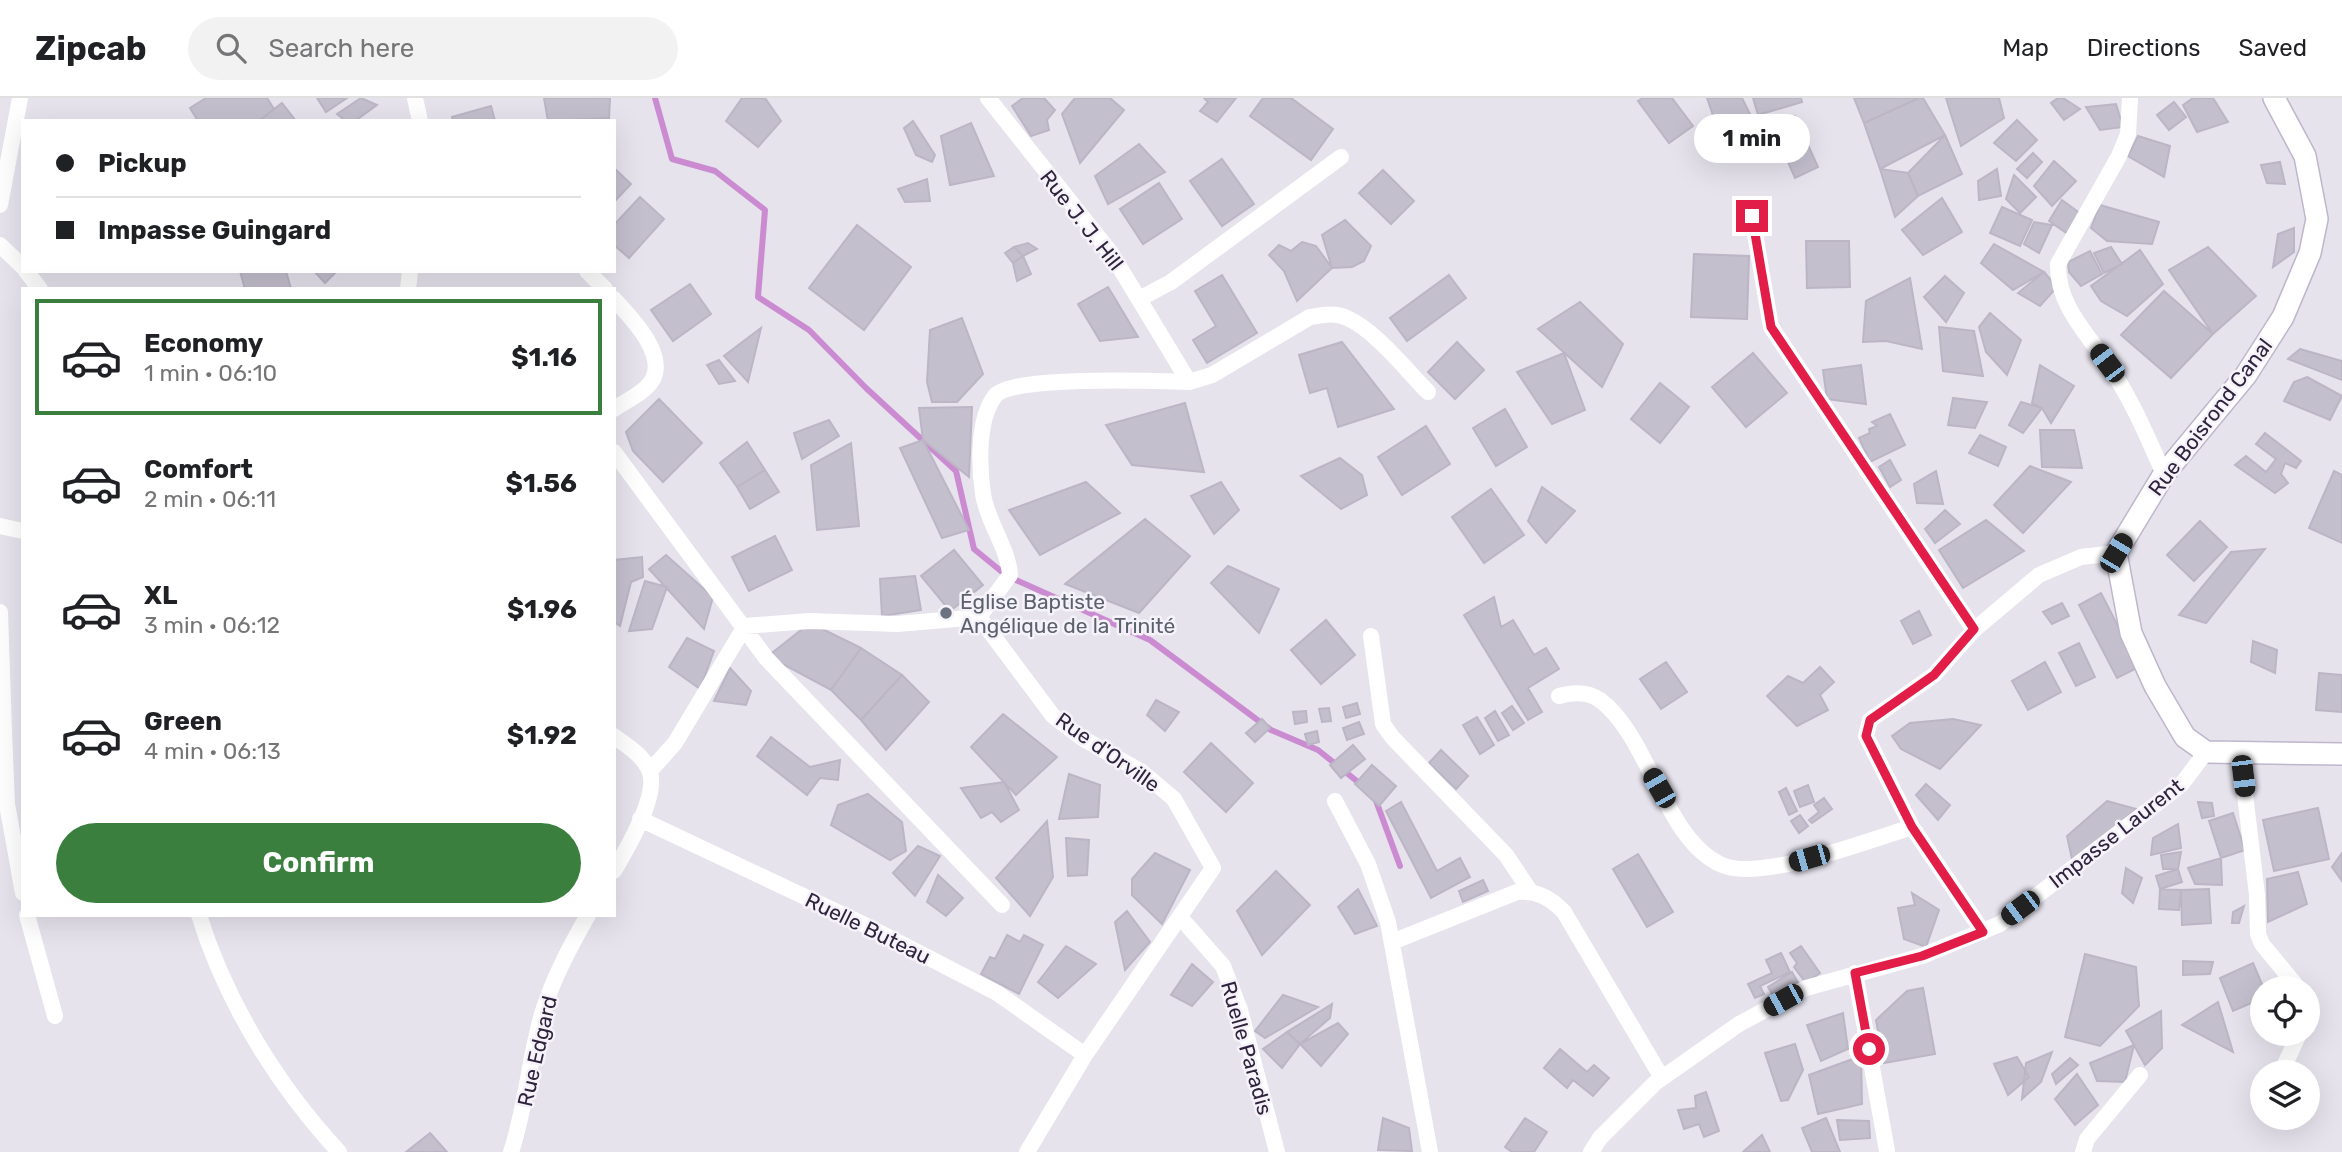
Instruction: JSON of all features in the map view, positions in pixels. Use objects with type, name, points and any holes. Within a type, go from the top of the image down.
[{"type":"street","points":[[0,205],[20,98]]},
{"type":"street","points":[[415,98],[420,119]]},
{"type":"street","name":"Rue J. J. Hill","points":[[988,98],[1111,253],[1189,382]]},
{"type":"street","points":[[2130,98],[2128,134],[2119,156],[2058,264],[2057,279],[2063,302],[2115,375],[2164,474]]},
{"type":"street","name":"Rue Boisrond Canal","points":[[2116,553],[2164,474],[2246,375],[2283,317],[2310,253],[2317,219],[2305,156],[2274,98]]},
{"type":"street","points":[[1139,299],[1171,282],[1341,157]]},
{"type":"street","points":[[1752,216],[1771,327],[1974,629]]},
{"type":"street","points":[[0,245],[21,265]]},
{"type":"street","points":[[28,273],[38,287]]},
{"type":"street","points":[[589,273],[603,287]]},
{"type":"street","points":[[616,301],[634,322],[653,353],[655,370],[653,380],[616,408]]},
{"type":"street","points":[[745,626],[810,621],[897,624],[979,617],[1008,578],[985,506],[978,462],[988,410],[996,394],[1011,385],[1189,382],[1212,375],[1310,317],[1326,314],[1345,316],[1362,326],[1428,392]]},
{"type":"street","points":[[616,455],[766,658],[1002,905]]},
{"type":"street","points":[[0,526],[21,531]]},
{"type":"street","points":[[1983,932],[1912,827],[1866,736],[1870,720],[1934,675],[1974,629],[2039,575],[2081,556],[2116,553],[2131,633],[2155,687],[2185,737],[2206,752],[2342,754]]},
{"type":"street","points":[[0,612],[2,732],[7,804],[21,882]]},
{"type":"street","name":"Rue d'Orville","points":[[979,617],[1054,716],[1082,738],[1142,772],[1174,799],[1213,868],[1085,1055],[1027,1152]]},
{"type":"street","points":[[650,771],[675,743],[745,626]]},
{"type":"street","points":[[1371,636],[1383,724],[1392,737],[1506,855],[1530,891]]},
{"type":"street","points":[[1559,696],[1574,691],[1600,700],[1622,727],[1699,851],[1723,866],[1750,870],[1783,865],[1912,827]]},
{"type":"street","points":[[616,738],[639,755],[650,771],[652,788],[616,867]]},
{"type":"street","name":"Impasse Laurent","points":[[1591,1152],[1600,1138],[1662,1078],[1739,1024],[1805,988],[1922,956],[2000,924],[2181,785],[2206,752]]},
{"type":"street","points":[[2240,752],[2258,934],[2262,944],[2288,976]]},
{"type":"street","points":[[1335,801],[1368,864],[1392,942],[1430,1152]]},
{"type":"street","name":"Ruelle Buteau","points":[[640,819],[869,927],[997,993],[1085,1055]]},
{"type":"street","points":[[1392,942],[1517,892],[1530,891],[1548,897],[1564,912],[1662,1078]]},
{"type":"street","points":[[28,917],[55,1016]]},
{"type":"street","points":[[201,917],[233,997],[272,1066],[294,1100],[339,1152]]},
{"type":"street","name":"Rue Edgard","points":[[511,1152],[522,1120],[541,1017],[552,985],[587,917]]},
{"type":"street","name":"Ruelle Paradis","points":[[1180,917],[1223,966],[1240,1010],[1277,1152]]},
{"type":"street","points":[[1855,973],[1887,1151]]},
{"type":"street","points":[[2083,1152],[2087,1139],[2140,1075]]},
{"type":"building","points":[[206,98],[267,98],[274,109],[262,119],[197,119],[190,108]]},
{"type":"building","points":[[317,98],[347,98],[326,112]]},
{"type":"building","points":[[361,98],[377,105],[358,119],[343,119],[337,114]]},
{"type":"building","points":[[544,98],[610,98],[609,118],[548,119]]},
{"type":"building","points":[[742,98],[765,98],[781,121],[758,147],[726,121]]},
{"type":"building","points":[[1023,98],[1044,98],[1055,110],[1047,120],[1049,130],[1031,136],[1012,106]]},
{"type":"building","points":[[1075,98],[1110,98],[1124,110],[1080,163],[1062,114]]},
{"type":"building","points":[[1204,98],[1236,98],[1217,122],[1200,111],[1208,102]]},
{"type":"building","points":[[1263,98],[1291,98],[1333,129],[1311,160],[1250,116]]},
{"type":"building","points":[[1643,98],[1672,98],[1693,126],[1669,143],[1638,101]]},
{"type":"building","points":[[1707,98],[1742,98],[1757,128],[1724,147]]},
{"type":"building","points":[[1753,98],[1801,98],[1802,102],[1758,115]]},
{"type":"building","points":[[1854,98],[1919,98],[1864,123]]},
{"type":"building","points":[[1923,98],[1945,135],[1880,169],[1864,123]]},
{"type":"building","points":[[1946,98],[1999,98],[2004,118],[1961,146]]},
{"type":"building","points":[[2063,98],[2080,109],[2064,120],[2051,103]]},
{"type":"building","points":[[2193,98],[2213,98],[2228,122],[2197,132],[2183,105]]},
{"type":"building","points":[[2174,102],[2186,117],[2169,130],[2157,115]]},
{"type":"building","points":[[282,103],[294,119],[262,119]]},
{"type":"building","points":[[2116,104],[2123,127],[2100,130],[2086,107]]},
{"type":"building","points":[[491,106],[494,119],[452,119]]},
{"type":"building","points":[[1795,116],[1818,167],[1795,178],[1784,153],[1764,162],[1752,137]]},
{"type":"building","points":[[2017,120],[2037,140],[2016,161],[1994,143]]},
{"type":"building","points":[[913,121],[935,155],[932,162],[916,155],[904,128]]},
{"type":"building","points":[[971,123],[994,176],[950,185],[941,136]]},
{"type":"building","points":[[1945,135],[1962,174],[1918,196],[1908,173]]},
{"type":"building","points":[[2138,136],[2170,146],[2164,177],[2128,156]]},
{"type":"building","points":[[1139,144],[1165,172],[1108,204],[1095,176]]},
{"type":"building","points":[[2033,153],[2042,162],[2027,178],[2017,169]]},
{"type":"building","points":[[1222,159],[1254,204],[1222,226],[1190,181]]},
{"type":"building","points":[[2054,161],[2076,181],[2052,206],[2034,186]]},
{"type":"building","points":[[2280,162],[2285,184],[2267,183],[2261,165]]},
{"type":"building","points":[[1880,169],[1908,173],[1918,196],[1895,217]]},
{"type":"building","points":[[1997,169],[2001,196],[1979,200],[1978,181]]},
{"type":"building","points":[[616,170],[631,184],[616,200]]},
{"type":"building","points":[[1383,170],[1414,201],[1391,224],[1359,193]]},
{"type":"building","points":[[2014,175],[2036,197],[2020,213],[2006,199]]},
{"type":"building","points":[[927,179],[930,201],[905,202],[898,189]]},
{"type":"building","points":[[1159,183],[1182,219],[1143,244],[1120,209]]},
{"type":"building","points":[[640,197],[664,219],[629,258],[616,247],[616,223]]},
{"type":"building","points":[[1942,198],[1962,232],[1923,255],[1902,230]]},
{"type":"building","points":[[2062,200],[2081,214],[2068,234],[2049,221]]},
{"type":"building","points":[[2100,205],[2159,222],[2152,244],[2107,241],[2091,228]]},
{"type":"building","points":[[2002,207],[2032,220],[2020,246],[1990,233]]},
{"type":"building","points":[[1345,220],[1371,246],[1364,261],[1352,267],[1332,268],[1322,235]]},
{"type":"building","points":[[2034,222],[2052,225],[2039,253],[2024,244]]},
{"type":"building","points":[[857,225],[911,267],[864,330],[809,288]]},
{"type":"building","points":[[2294,228],[2294,252],[2273,267],[2278,234]]},
{"type":"building","points":[[1806,241],[1849,241],[1850,287],[1807,288]]},
{"type":"building","points":[[1302,242],[1316,246],[1332,268],[1297,301],[1284,271],[1269,255],[1279,245],[1291,251]]},
{"type":"building","points":[[1028,243],[1037,249],[1023,256],[1014,247]]},
{"type":"building","points":[[1994,244],[2044,272],[2013,290],[1981,263]]},
{"type":"building","points":[[1014,247],[1023,256],[1013,263],[1005,253]]},
{"type":"building","points":[[2111,247],[2122,264],[2104,273],[2094,253]]},
{"type":"building","points":[[2208,247],[2256,296],[2213,334],[2169,270]]},
{"type":"building","points":[[2140,250],[2163,284],[2127,316],[2101,301],[2091,286]]},
{"type":"building","points":[[2090,251],[2102,274],[2081,286],[2069,272],[2068,262]]},
{"type":"building","points":[[1694,254],[1749,256],[1747,319],[1691,317]]},
{"type":"building","points":[[1023,256],[1031,274],[1017,281],[1013,263]]},
{"type":"building","points":[[2044,272],[2057,287],[2040,306],[2018,293]]},
{"type":"building","points":[[241,273],[287,273],[290,287],[244,287]]},
{"type":"building","points":[[316,273],[335,273],[325,283]]},
{"type":"building","points":[[1222,275],[1257,333],[1207,363],[1193,340],[1216,326],[1195,291]]},
{"type":"building","points":[[1449,275],[1466,298],[1407,341],[1390,318]]},
{"type":"building","points":[[1945,276],[1964,293],[1946,322],[1924,297]]},
{"type":"building","points":[[1910,278],[1922,349],[1886,341],[1863,342],[1866,301]]},
{"type":"building","points":[[690,284],[711,314],[673,341],[651,310]]},
{"type":"building","points":[[1108,287],[1138,337],[1100,341],[1078,304]]},
{"type":"building","points":[[2164,291],[2213,334],[2171,378],[2121,335]]},
{"type":"building","points":[[1580,302],[1623,344],[1602,387],[1538,329]]},
{"type":"building","points":[[1990,313],[2021,340],[2007,375],[1986,352],[1979,327]]},
{"type":"building","points":[[962,318],[983,374],[957,402],[932,402],[927,382],[930,330]]},
{"type":"building","points":[[1939,327],[1974,331],[1983,376],[1943,371]]},
{"type":"building","points":[[761,328],[748,382],[724,356]]},
{"type":"building","points":[[1342,342],[1394,409],[1338,427],[1327,388],[1310,393],[1299,355]]},
{"type":"building","points":[[1457,342],[1484,370],[1455,399],[1428,372]]},
{"type":"building","points":[[2300,349],[2342,361],[2342,380],[2288,359]]},
{"type":"building","points":[[1564,353],[1585,410],[1552,424],[1517,372]]},
{"type":"building","points":[[1753,353],[1787,393],[1746,427],[1712,387]]},
{"type":"building","points":[[719,360],[735,381],[719,384],[707,365]]},
{"type":"building","points":[[1861,365],[1866,404],[1827,399],[1823,370]]},
{"type":"building","points":[[2040,365],[2074,386],[2051,423],[2042,408],[2032,403]]},
{"type":"building","points":[[2307,377],[2342,396],[2330,420],[2284,401],[2294,382]]},
{"type":"building","points":[[1660,383],[1689,407],[1660,443],[1631,419]]},
{"type":"building","points":[[1953,398],[1987,402],[1975,428],[1948,425]]},
{"type":"building","points":[[659,399],[702,443],[663,482],[633,451],[626,432]]},
{"type":"building","points":[[2021,402],[2042,408],[2023,433],[2009,425]]},
{"type":"building","points":[[1185,403],[1204,472],[1132,465],[1106,425]]},
{"type":"building","points":[[972,407],[969,477],[923,440],[919,408]]},
{"type":"building","points":[[1505,409],[1527,447],[1496,466],[1473,428]]},
{"type":"building","points":[[1890,414],[1905,445],[1870,462],[1859,438],[1877,426],[1872,422]]},
{"type":"building","points":[[829,420],[839,436],[802,459],[794,433]]},
{"type":"building","points":[[1426,426],[1450,464],[1402,495],[1378,457]]},
{"type":"building","points":[[2040,430],[2074,430],[2082,468],[2042,467]]},
{"type":"building","points":[[2265,433],[2301,461],[2296,468],[2285,463],[2281,474],[2288,483],[2275,493],[2235,465],[2246,456],[2266,472],[2276,459],[2256,444]]},
{"type":"building","points":[[1980,435],[2006,447],[1998,466],[1969,453]]},
{"type":"building","points":[[923,440],[969,530],[942,538],[900,448]]},
{"type":"building","points":[[747,442],[765,470],[737,487],[720,463]]},
{"type":"building","points":[[851,443],[859,526],[817,530],[811,465]]},
{"type":"building","points":[[1340,458],[1362,475],[1367,495],[1341,509],[1301,476]]},
{"type":"building","points":[[1890,460],[1901,480],[1890,487],[1879,467]]},
{"type":"building","points":[[2030,466],[2071,482],[2023,533],[1994,505]]},
{"type":"building","points":[[765,470],[779,492],[750,509],[737,487]]},
{"type":"building","points":[[1936,471],[1943,504],[1917,503],[1914,484]]},
{"type":"building","points":[[2334,471],[2342,475],[2342,543],[2309,528]]},
{"type":"building","points":[[1086,482],[1120,513],[1040,555],[1009,510]]},
{"type":"building","points":[[1221,482],[1239,510],[1214,534],[1191,496]]},
{"type":"building","points":[[1542,487],[1575,511],[1546,543],[1528,521]]},
{"type":"building","points":[[1491,489],[1524,535],[1484,563],[1452,517]]},
{"type":"building","points":[[1945,510],[1960,524],[1935,543],[1925,529]]},
{"type":"building","points":[[1145,519],[1190,556],[1139,613],[1065,584]]},
{"type":"building","points":[[1986,520],[2024,551],[1963,588],[1939,550]]},
{"type":"building","points":[[2200,521],[2227,547],[2194,581],[2167,555]]},
{"type":"building","points":[[775,536],[792,570],[749,591],[732,557]]},
{"type":"building","points":[[2265,549],[2206,623],[2179,615],[2231,552]]},
{"type":"building","points":[[954,550],[983,585],[950,611],[921,576]]},
{"type":"building","points":[[666,555],[713,597],[704,629],[649,569]]},
{"type":"building","points":[[642,557],[643,577],[631,582],[620,626],[616,623],[616,560]]},
{"type":"building","points":[[1228,566],[1279,589],[1259,633],[1211,583]]},
{"type":"building","points":[[915,576],[921,610],[882,616],[880,579]]},
{"type":"building","points":[[645,581],[667,587],[652,629],[629,631]]},
{"type":"building","points":[[2101,593],[2139,667],[2117,678],[2079,605]]},
{"type":"building","points":[[1494,597],[1501,627],[1513,620],[1534,655],[1546,648],[1559,669],[1528,688],[1542,712],[1528,720],[1464,615]]},
{"type":"building","points":[[2062,603],[2069,616],[2052,624],[2043,612]]},
{"type":"building","points":[[1919,611],[1931,635],[1913,644],[1901,621]]},
{"type":"building","points":[[1326,620],[1355,655],[1321,684],[1291,650]]},
{"type":"building","points":[[810,623],[861,648],[831,690],[768,656]]},
{"type":"building","points":[[687,638],[714,651],[700,689],[669,667]]},
{"type":"building","points":[[2253,641],[2277,650],[2275,673],[2251,662]]},
{"type":"building","points":[[2079,643],[2095,677],[2076,686],[2059,653]]},
{"type":"building","points":[[861,648],[902,675],[861,720],[831,690]]},
{"type":"building","points":[[1666,662],[1687,692],[1661,709],[1640,679]]},
{"type":"building","points":[[2045,662],[2061,692],[2028,710],[2012,681]]},
{"type":"building","points":[[1820,667],[1834,682],[1820,695],[1828,710],[1797,726],[1767,696],[1788,676],[1803,683]]},
{"type":"building","points":[[730,668],[751,691],[746,705],[714,701]]},
{"type":"building","points":[[2319,673],[2342,675],[2342,712],[2316,710]]},
{"type":"building","points":[[902,675],[929,702],[886,750],[861,720]]},
{"type":"building","points":[[1156,700],[1179,712],[1165,731],[1147,715]]},
{"type":"building","points":[[1357,703],[1360,714],[1346,718],[1343,707]]},
{"type":"building","points":[[1512,706],[1524,723],[1513,730],[1502,713]]},
{"type":"building","points":[[1329,708],[1331,721],[1322,722],[1319,709]]},
{"type":"building","points":[[1306,711],[1307,722],[1295,724],[1293,712]]},
{"type":"building","points":[[1495,711],[1509,735],[1498,741],[1485,718]]},
{"type":"building","points":[[1003,714],[1057,757],[1016,795],[971,747]]},
{"type":"building","points":[[1477,717],[1494,745],[1480,754],[1463,725]]},
{"type":"building","points":[[1262,719],[1270,728],[1255,742],[1246,733]]},
{"type":"building","points":[[1953,719],[1981,725],[1940,769],[1901,749],[1892,736],[1910,723]]},
{"type":"building","points":[[1359,722],[1364,734],[1347,740],[1343,728]]},
{"type":"building","points":[[1317,731],[1319,742],[1308,745],[1305,734]]},
{"type":"building","points":[[771,737],[810,767],[840,760],[838,780],[820,778],[807,795],[757,756]]},
{"type":"building","points":[[1211,743],[1253,783],[1226,812],[1184,772]]},
{"type":"building","points":[[1353,745],[1365,759],[1341,778],[1330,765]]},
{"type":"building","points":[[1441,750],[1468,776],[1456,789],[1429,763]]},
{"type":"building","points":[[1372,765],[1396,786],[1379,806],[1355,784]]},
{"type":"building","points":[[1069,774],[1100,785],[1098,817],[1059,819]]},
{"type":"building","points":[[1004,782],[1019,810],[1001,822],[992,812],[981,818],[961,788]]},
{"type":"building","points":[[1926,784],[1950,805],[1938,820],[1916,795]]},
{"type":"building","points":[[1808,785],[1814,802],[1800,807],[1794,791]]},
{"type":"building","points":[[1786,788],[1797,811],[1789,815],[1779,792]]},
{"type":"building","points":[[868,794],[902,822],[906,851],[890,860],[831,825],[838,805]]},
{"type":"building","points":[[1824,798],[1832,809],[1812,823],[1809,820],[1819,812],[1814,805]]},
{"type":"building","points":[[2107,801],[2136,809],[2073,864],[2067,836]]},
{"type":"building","points":[[1401,802],[1437,871],[1460,858],[1470,877],[1431,898],[1386,811]]},
{"type":"building","points":[[2198,802],[2212,803],[2214,816],[2202,818]]},
{"type":"building","points":[[2318,808],[2329,859],[2274,871],[2263,820]]},
{"type":"building","points":[[2233,813],[2245,850],[2221,858],[2209,821]]},
{"type":"building","points":[[1800,815],[1808,826],[1799,833],[1791,821]]},
{"type":"building","points":[[1047,821],[1053,877],[1030,916],[996,878]]},
{"type":"building","points":[[2178,824],[2181,848],[2151,855],[2153,838]]},
{"type":"building","points":[[1066,838],[1089,840],[1087,875],[1068,876]]},
{"type":"building","points":[[918,846],[940,856],[915,896],[893,873]]},
{"type":"building","points":[[2181,852],[2178,869],[2163,869],[2161,855]]},
{"type":"building","points":[[1155,853],[1190,870],[1162,924],[1132,895],[1132,879]]},
{"type":"building","points":[[2342,853],[2342,881],[2332,867]]},
{"type":"building","points":[[1638,854],[1673,912],[1647,927],[1613,869]]},
{"type":"building","points":[[2221,858],[2222,885],[2195,884],[2188,868]]},
{"type":"building","points":[[2126,868],[2142,878],[2133,903],[2122,893]]},
{"type":"building","points":[[2178,869],[2182,882],[2160,889],[2156,876]]},
{"type":"building","points":[[1276,871],[1310,905],[1262,955],[1237,911]]},
{"type":"building","points":[[2298,872],[2307,904],[2268,922],[2267,879]]},
{"type":"building","points":[[938,875],[963,898],[946,916],[927,902]]},
{"type":"building","points":[[1483,880],[1488,891],[1463,902],[1459,891]]},
{"type":"building","points":[[1358,889],[1377,926],[1355,934],[1338,907]]},
{"type":"building","points":[[2160,889],[2181,890],[2179,910],[2159,909]]},
{"type":"building","points":[[2209,889],[2211,923],[2182,925],[2181,890]]},
{"type":"building","points":[[1912,893],[1939,910],[1926,947],[1904,939],[1898,908],[1915,905]]},
{"type":"building","points":[[2244,906],[2239,923],[2232,923],[2233,912]]},
{"type":"building","points":[[1127,911],[1150,942],[1125,970],[1115,922]]},
{"type":"building","points":[[1007,935],[1020,942],[1024,935],[1043,945],[1019,994],[981,974],[990,957],[995,959]]},
{"type":"building","points":[[1066,946],[1096,964],[1058,998],[1038,982]]},
{"type":"building","points":[[1801,946],[1820,973],[1806,983],[1794,967],[1797,963],[1790,953]]},
{"type":"building","points":[[1781,953],[1790,972],[1760,986],[1764,994],[1755,998],[1748,984],[1772,973],[1766,960]]},
{"type":"building","points":[[2085,954],[2136,967],[2139,1006],[2100,1046],[2065,1037]]},
{"type":"building","points":[[2183,961],[2213,962],[2210,974],[2183,975]]},
{"type":"building","points":[[2253,963],[2258,976],[2250,976],[2250,1004],[2233,1011],[2220,978]]},
{"type":"building","points":[[1192,964],[1213,982],[1192,1006],[1171,995]]},
{"type":"building","points":[[1792,972],[1800,986],[1776,1000],[1768,987]]},
{"type":"building","points":[[1923,988],[1935,1054],[1884,1063],[1876,1020],[1907,991]]},
{"type":"building","points":[[1283,995],[1318,1007],[1265,1038],[1255,1031]]},
{"type":"building","points":[[2218,1002],[2233,1052],[2182,1025]]},
{"type":"building","points":[[1332,1004],[1330,1018],[1300,1044],[1287,1032]]},
{"type":"building","points":[[2161,1011],[2162,1048],[2145,1065],[2126,1031]]},
{"type":"building","points":[[1843,1013],[1848,1049],[1821,1061],[1807,1025]]},
{"type":"building","points":[[1338,1023],[1348,1034],[1321,1066],[1300,1044]]},
{"type":"building","points":[[1287,1032],[1300,1044],[1282,1068],[1263,1049]]},
{"type":"building","points":[[1795,1044],[1803,1070],[1788,1100],[1781,1101],[1765,1053]]},
{"type":"building","points":[[2134,1045],[2125,1082],[2097,1081],[2090,1063]]},
{"type":"building","points":[[1560,1049],[1587,1072],[1594,1065],[1609,1078],[1593,1096],[1573,1080],[1567,1088],[1544,1068]]},
{"type":"building","points":[[2052,1052],[2041,1082],[2022,1099],[2026,1063]]},
{"type":"building","points":[[1861,1056],[1862,1104],[1818,1114],[1809,1075]]},
{"type":"building","points":[[2017,1057],[2029,1077],[2008,1095],[1994,1064]]},
{"type":"building","points":[[2070,1058],[2078,1065],[2056,1084],[2052,1074]]},
{"type":"building","points":[[2077,1074],[2098,1105],[2075,1125],[2055,1099]]},
{"type":"building","points":[[1706,1092],[1719,1131],[1704,1137],[1699,1124],[1684,1129],[1678,1110],[1696,1108],[1695,1096]]},
{"type":"building","points":[[1383,1118],[1409,1128],[1412,1151],[1378,1150]]},
{"type":"building","points":[[1525,1118],[1547,1132],[1534,1152],[1512,1152],[1505,1147]]},
{"type":"building","points":[[1826,1118],[1840,1152],[1812,1152],[1802,1128]]},
{"type":"building","points":[[1837,1120],[1869,1121],[1870,1138],[1840,1140]]},
{"type":"building","points":[[430,1133],[447,1152],[406,1152]]},
{"type":"building","points":[[1762,1135],[1770,1152],[1743,1152]]},
{"type":"waterway","points":[[655,98],[672,159],[715,171],[765,210],[758,297],[809,330],[866,388],[956,471],[974,549],[1007,576],[1150,640],[1271,730],[1318,750],[1363,786]]},
{"type":"waterway","points":[[1375,798],[1400,866]]},
{"type":"place","name":"Église Baptiste Angélique de la Trinité","points":[[946,613]]},
{"type":"route","points":[[1752,216],[1771,327],[1974,629],[1934,675],[1870,720],[1866,736],[1912,827],[1983,932],[1922,956],[1855,973],[1869,1049]]}]
